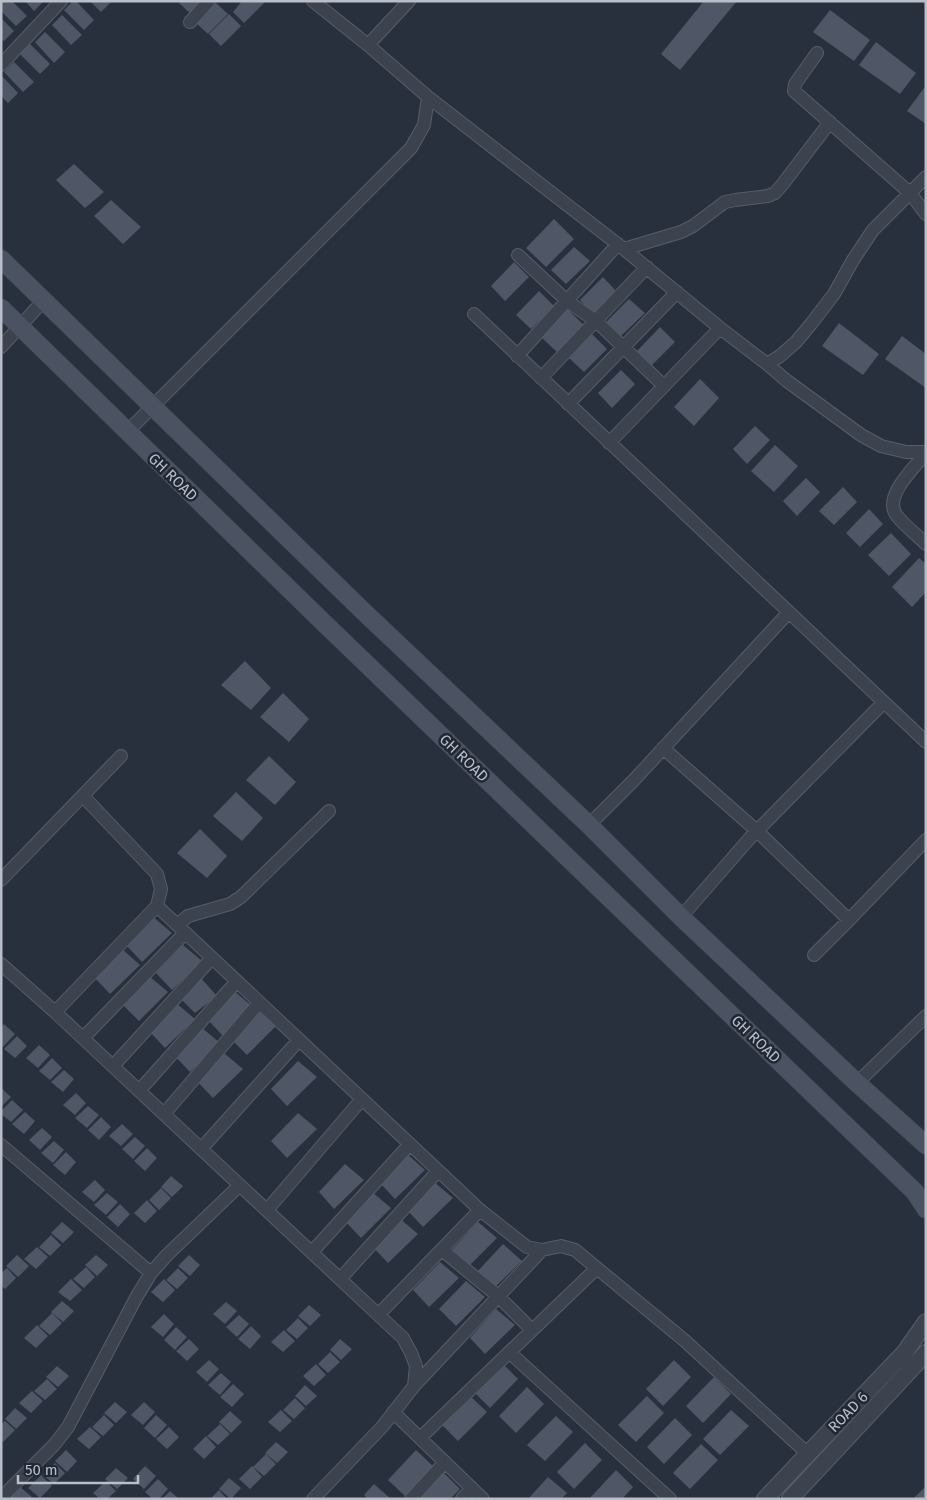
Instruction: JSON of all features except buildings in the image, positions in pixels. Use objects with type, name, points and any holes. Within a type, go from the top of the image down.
[{"type":"main road","points":[[1,259],[363,611],[589,825],[681,917],[857,1083],[926,1145]]},
{"type":"main road","name":"GH ROAD","points":[[1,308],[127,432],[915,1192],[926,1209]]},
{"type":"street","points":[[1,65],[61,1]]},
{"type":"street","points":[[190,22],[209,1]]},
{"type":"street","points":[[313,1],[428,96],[621,246],[787,381],[861,435],[881,446],[906,452],[926,452]]},
{"type":"street","points":[[368,45],[409,1]]},
{"type":"street","points":[[817,54],[795,84],[794,91],[910,193],[926,214]]},
{"type":"street","points":[[127,432],[411,148],[424,125],[428,96]]},
{"type":"street","points":[[517,356],[621,246],[681,232],[693,226],[725,202],[768,196],[775,193],[830,122]]},
{"type":"street","points":[[767,364],[796,342],[834,294],[873,230],[926,177]]},
{"type":"street","points":[[518,255],[567,301],[596,321],[624,346],[664,386]]},
{"type":"street","points":[[541,378],[647,267]]},
{"type":"street","points":[[568,404],[677,292]]},
{"type":"street","points":[[1,347],[44,300]]},
{"type":"street","points":[[474,314],[926,742]]},
{"type":"street","points":[[609,443],[720,328]]},
{"type":"street","points":[[926,452],[895,492],[892,504],[896,515],[926,544]]},
{"type":"street","points":[[589,825],[789,612]]},
{"type":"street","points":[[681,917],[757,831],[884,702]]},
{"type":"street","points":[[663,748],[757,831],[849,920]]},
{"type":"street","points":[[1,880],[121,756]]},
{"type":"street","points":[[55,1012],[157,906],[161,889],[157,874],[83,796]]},
{"type":"street","points":[[83,1038],[181,929],[188,916],[230,904],[241,897],[329,810]]},
{"type":"street","points":[[814,954],[926,840]]},
{"type":"street","points":[[157,906],[480,1210],[527,1247],[542,1250],[561,1246],[575,1250],[684,1340],[808,1454]]},
{"type":"street","points":[[113,1066],[212,958]]},
{"type":"street","points":[[1,964],[83,1038],[403,1338],[412,1353],[416,1366],[414,1386]]},
{"type":"street","points":[[139,1091],[236,981]]},
{"type":"street","points":[[164,1114],[259,1003]]},
{"type":"street","points":[[857,1083],[926,1016]]},
{"type":"street","points":[[201,1150],[299,1040]]},
{"type":"street","points":[[266,1210],[362,1099]]},
{"type":"street","points":[[312,1252],[410,1144]]},
{"type":"street","points":[[1,1145],[151,1273]]},
{"type":"street","points":[[340,1279],[438,1170]]},
{"type":"street","points":[[1,1498],[54,1445],[68,1427],[151,1273],[166,1255],[240,1185]]},
{"type":"street","points":[[379,1314],[480,1210]]},
{"type":"street","points":[[442,1250],[498,1296],[532,1330]]},
{"type":"street","points":[[313,1499],[382,1427],[414,1386],[542,1250]]},
{"type":"street","points":[[420,1438],[597,1268]]},
{"type":"street","name":"ROAD 6","points":[[765,1499],[906,1352],[926,1322]]},
{"type":"street","points":[[509,1352],[670,1499]]},
{"type":"street","name":"ROAD 6","points":[[790,1499],[926,1353]]},
{"type":"street","points":[[393,1412],[483,1499]]},
{"type":"street","points":[[411,1499],[445,1462]]},
{"type":"street","points":[[462,1499],[472,1488]]}]
